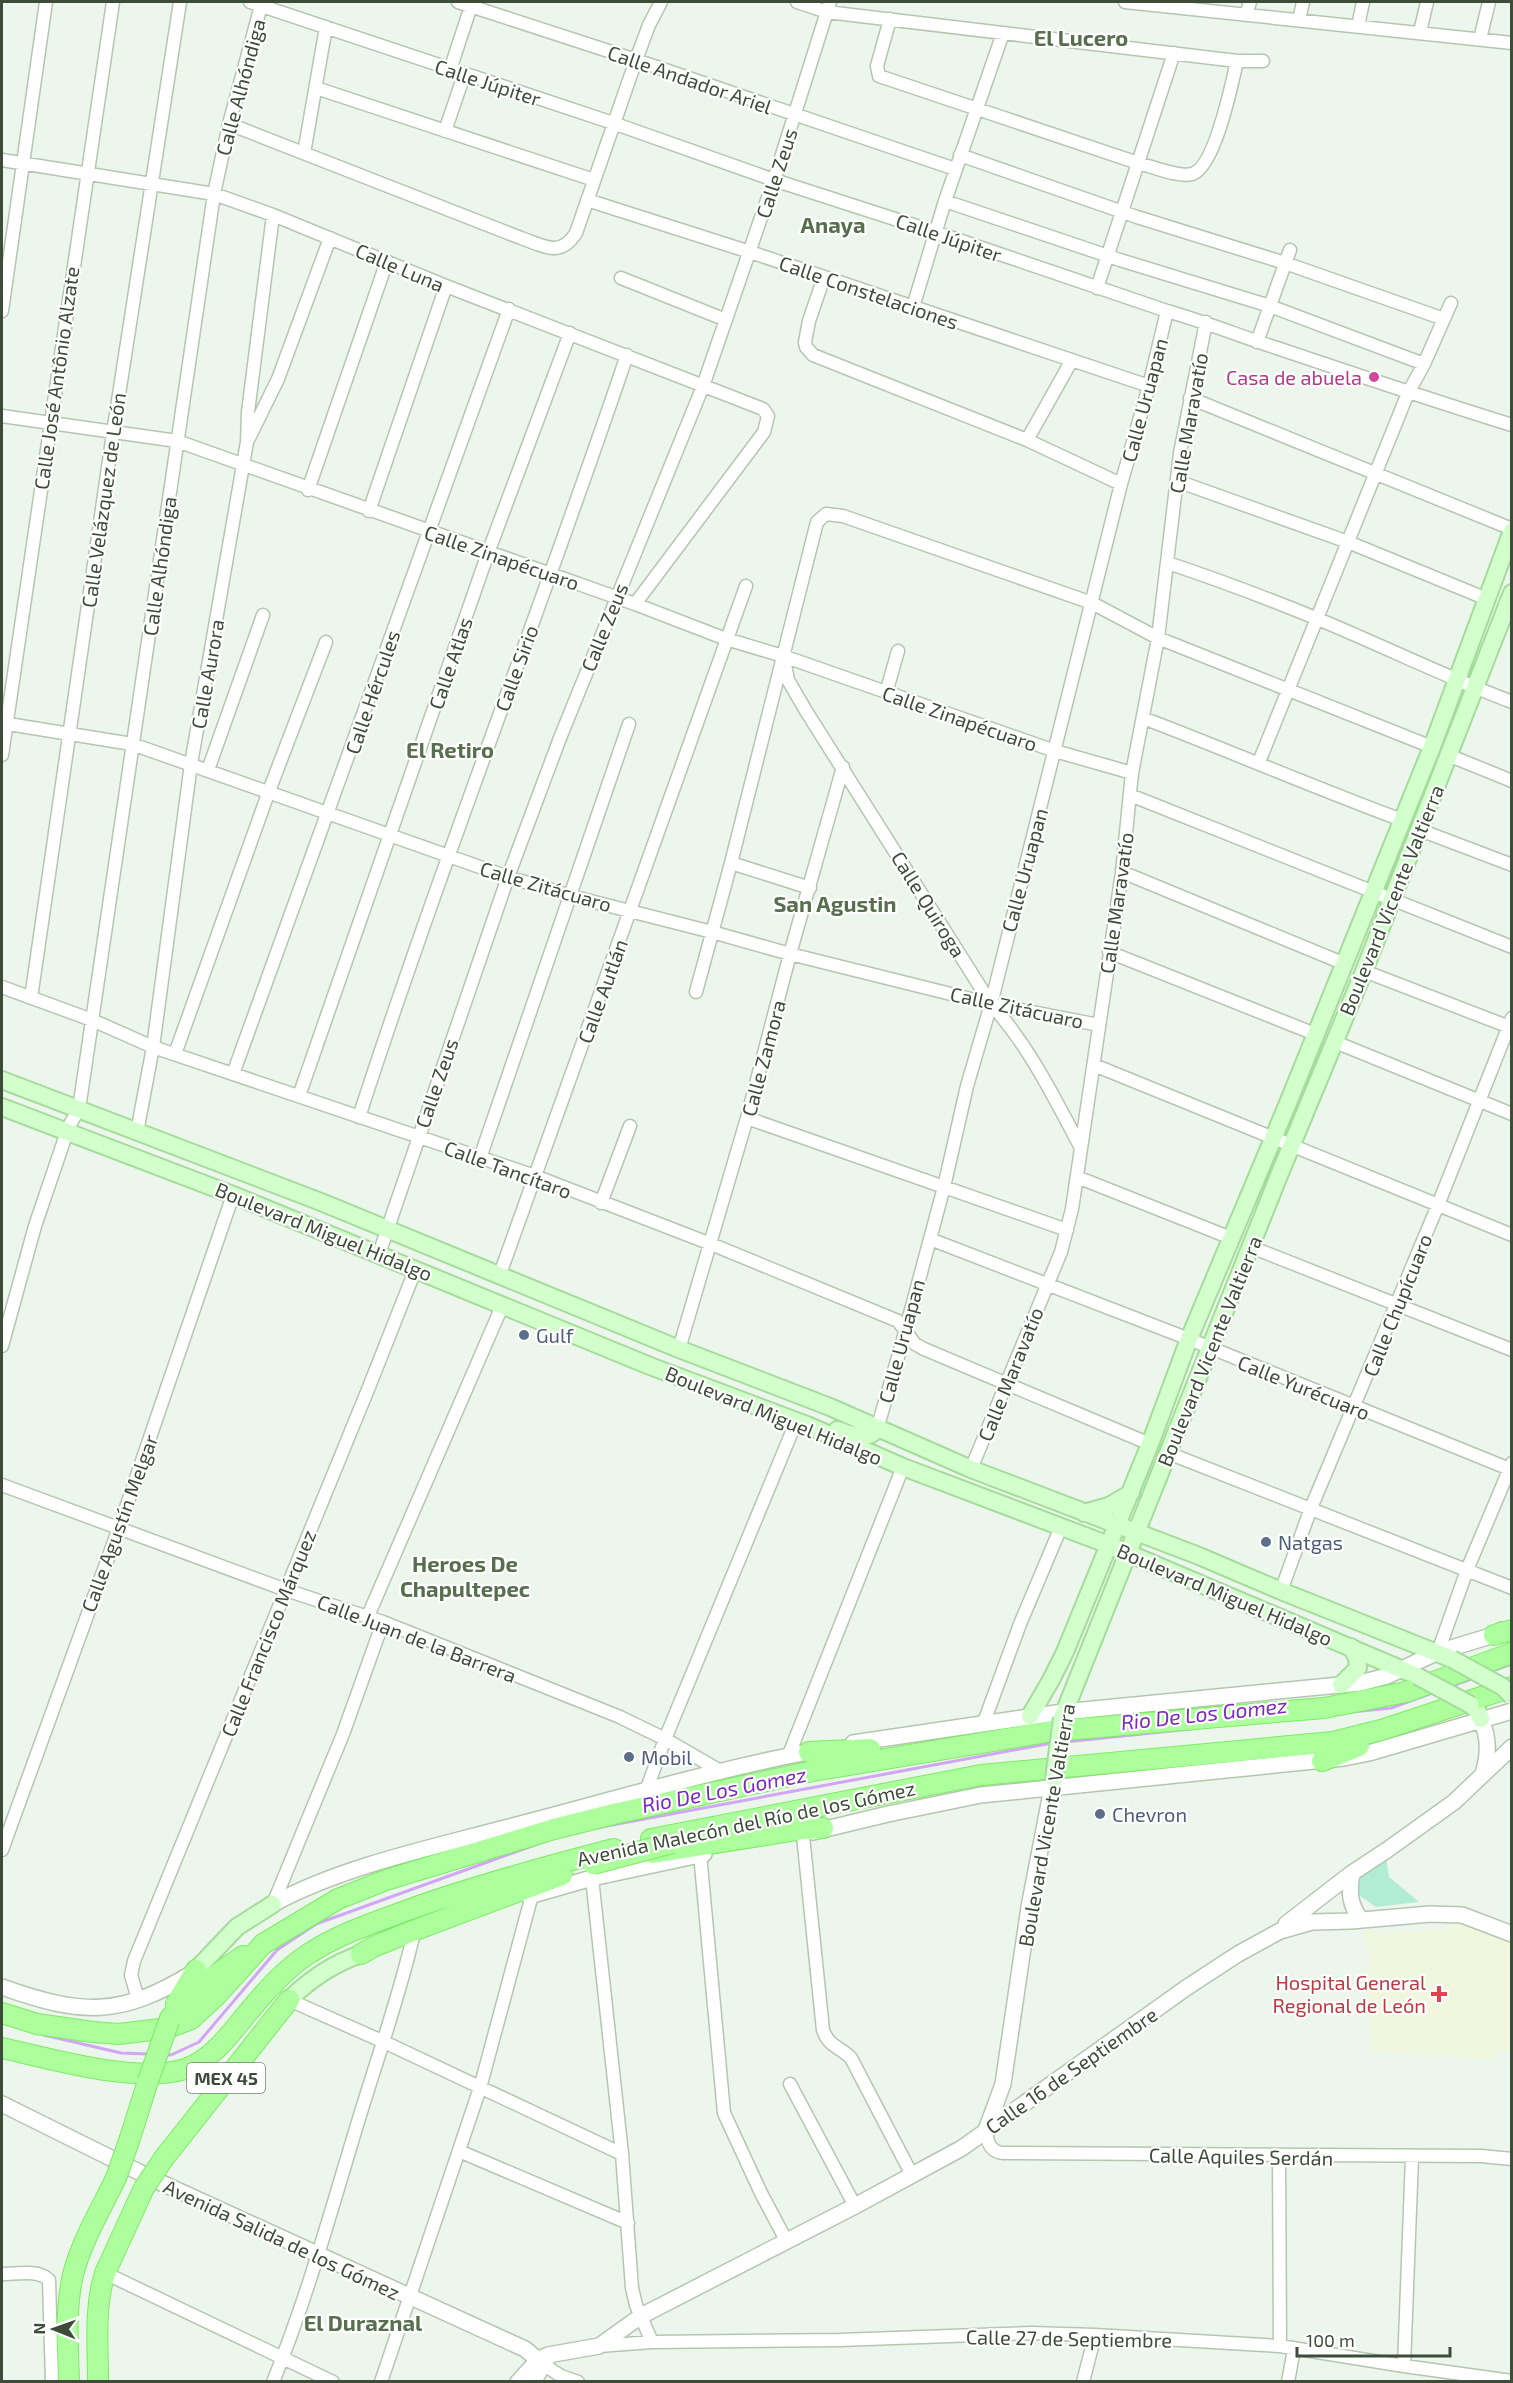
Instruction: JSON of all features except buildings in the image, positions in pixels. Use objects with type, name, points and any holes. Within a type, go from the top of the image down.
[{"type":"main road","name":"Boulevard Vicente Valtierra","points":[[1030,1716],[1051,1680],[1131,1493],[1189,1339],[1274,1137],[1432,747],[1512,530]]},
{"type":"main road","name":"Boulevard Vicente Valtierra","points":[[1053,1783],[1063,1715],[1071,1690],[1129,1553],[1364,971],[1448,755],[1507,622],[1512,593]]},
{"type":"main road","name":"Boulevard Miguel Hidalgo","points":[[2,1080],[389,1229],[679,1349],[830,1407],[971,1469],[1118,1524],[1445,1656],[1503,1687],[1512,1696]]},
{"type":"main road","name":"Boulevard Miguel Hidalgo","points":[[2,1107],[416,1268],[650,1366],[801,1424],[903,1467],[1129,1553],[1410,1673],[1471,1709]]},
{"type":"main road","points":[[801,1424],[864,1437],[871,1435],[877,1429]]},
{"type":"main road","points":[[1154,1488],[1152,1508],[1160,1541]]},
{"type":"main road","points":[[1084,1513],[1108,1506],[1131,1493]]},
{"type":"main road","points":[[1081,1535],[1097,1570]]},
{"type":"main road","points":[[1341,1685],[1358,1668],[1357,1658],[1351,1647]]},
{"type":"main road","name":"Avenida Malecón del Río de los Gómez","points":[[2,2013],[37,2024],[93,2032],[118,2034],[168,2028],[190,2019],[216,1995],[263,1944],[338,1899],[386,1880],[554,1829],[813,1771],[1053,1731],[1324,1707],[1406,1692],[1512,1653]]},
{"type":"main road","points":[[1051,1680],[1060,1690],[1071,1690]]},
{"type":"main road","name":"Avenida Malecón del Río de los Gómez","points":[[2,2048],[120,2071],[168,2073],[187,2068],[207,2057],[287,1969],[322,1946],[437,1899],[564,1862],[659,1837],[922,1785],[1016,1771],[1334,1742],[1471,1709],[1512,1687]]},
{"type":"main road","points":[[1322,1761],[1447,1714],[1471,1709]]},
{"type":"main road","points":[[809,1752],[852,1752],[923,1744],[971,1745]]},
{"type":"main road","points":[[361,1954],[410,1932],[672,1843],[867,1805],[898,1797],[922,1785]]},
{"type":"main road","points":[[564,1862],[657,1853],[803,1829],[823,1828]]},
{"type":"main road","points":[[70,2382],[68,2331],[72,2277],[76,2262],[116,2178],[169,2019],[196,1970],[237,1927],[273,1904]]},
{"type":"main road","points":[[169,2019],[227,1965],[263,1944]]},
{"type":"main road","name":"Avenida Malecón del Río de los Gómez","points":[[289,2000],[303,1986],[332,1965],[361,1954]]},
{"type":"main road","name":"MEX 45","points":[[98,2380],[98,2302],[105,2273],[149,2184],[164,2158],[289,2000]]},
{"type":"main road","points":[[70,2382],[80,2376],[98,2380]]},
{"type":"street","points":[[2,311],[46,2]]},
{"type":"street","name":"Calle José Antônio Alzate","points":[[2,755],[4,723],[113,2]]},
{"type":"street","name":"Calle Velázquez de León","points":[[31,998],[112,433],[180,2]]},
{"type":"street","name":"Calle Andador Ariel","points":[[458,2],[955,169]]},
{"type":"street","points":[[797,2],[829,6],[890,19],[1237,61],[1263,61]]},
{"type":"street","points":[[1125,2],[1231,7],[1246,15],[1512,43]]},
{"type":"street","points":[[1246,15],[1250,2]]},
{"type":"street","points":[[1299,21],[1303,2]]},
{"type":"street","points":[[1358,26],[1363,2]]},
{"type":"street","points":[[1420,32],[1427,2]]},
{"type":"street","points":[[1480,39],[1489,2]]},
{"type":"street","name":"Calle Júpiter","points":[[258,3],[774,180],[1206,322],[1257,342],[1408,393],[1512,425]]},
{"type":"street","name":"Calle Alhóndiga","points":[[2,1346],[35,1226],[67,1131],[79,1109],[214,194],[258,3]]},
{"type":"street","points":[[229,124],[549,248],[561,248],[571,240],[587,200],[657,3]]},
{"type":"street","points":[[450,70],[471,6]]},
{"type":"street","name":"Calle Zeus","points":[[379,1254],[508,877],[615,597],[703,386],[774,180],[829,6]]},
{"type":"street","points":[[890,19],[877,66],[879,76],[1138,163],[1188,175],[1198,171],[1207,157],[1220,124],[1237,61]]},
{"type":"street","points":[[304,153],[326,27]]},
{"type":"street","points":[[913,307],[955,169],[1003,33]]},
{"type":"street","points":[[1097,288],[1174,53]]},
{"type":"street","points":[[446,131],[464,75]]},
{"type":"street","points":[[316,88],[594,180]]},
{"type":"street","points":[[960,155],[1121,211],[1285,263],[1444,319]]},
{"type":"street","name":"Calle Luna","points":[[2,160],[214,194],[273,215],[446,286],[763,409],[768,416],[764,432],[635,604]]},
{"type":"street","name":"Calle Constelaciones","points":[[587,200],[750,252],[1149,386]]},
{"type":"street","points":[[945,201],[1108,256],[1270,306],[1424,364]]},
{"type":"street","name":"Calle Aurora","points":[[137,1132],[153,1047],[192,764],[247,442],[248,412],[273,215]]},
{"type":"street","points":[[247,442],[278,379],[330,238]]},
{"type":"street","points":[[1257,342],[1290,250]]},
{"type":"street","points":[[308,490],[387,261]]},
{"type":"street","points":[[824,277],[806,337],[806,347],[813,355],[1027,440],[1121,484]]},
{"type":"street","points":[[621,278],[726,320]]},
{"type":"street","points":[[369,511],[446,286]]},
{"type":"street","points":[[1258,762],[1408,393],[1424,364],[1451,303]]},
{"type":"street","name":"Calle Hércules","points":[[233,1074],[509,309]]},
{"type":"street","name":"Calle Uruapan","points":[[877,1429],[944,1187],[1121,484],[1149,386],[1167,311]]},
{"type":"street","name":"Calle Maravatío","points":[[971,1469],[1061,1252],[1067,1230],[1077,1177],[1122,872],[1132,773],[1158,638],[1177,481],[1190,398],[1206,322]]},
{"type":"street","name":"Calle Atlas","points":[[299,1096],[488,552],[570,333]]},
{"type":"street","name":"Calle Sirio","points":[[359,1117],[388,1026],[627,355]]},
{"type":"street","points":[[1027,440],[1072,360]]},
{"type":"street","points":[[1190,398],[1512,530]]},
{"type":"street","name":"Calle Zinapécuaro","points":[[2,416],[177,441],[308,490],[635,604],[726,639],[783,656],[1055,751],[1132,773]]},
{"type":"street","points":[[1177,481],[1348,542],[1487,599]]},
{"type":"street","points":[[696,992],[818,522],[829,514],[843,516],[1092,603],[1158,638],[1432,747]]},
{"type":"street","points":[[1168,563],[1317,619],[1456,681],[1512,702]]},
{"type":"street","name":"Calle Autlán","points":[[500,1274],[746,586]]},
{"type":"street","points":[[208,770],[263,615]]},
{"type":"street","points":[[176,1054],[269,791],[326,642]]},
{"type":"street","points":[[886,693],[898,651]]},
{"type":"street","name":"Calle Quiroga","points":[[783,656],[786,673],[795,693],[991,1004],[1008,1023],[1081,1148]]},
{"type":"street","points":[[1143,718],[1402,820]]},
{"type":"street","name":"Calle Zitácuaro","points":[[4,723],[132,744],[508,877],[571,896],[991,1004],[1099,1025]]},
{"type":"street","points":[[480,1158],[629,724]]},
{"type":"street","points":[[1448,755],[1512,781]]},
{"type":"street","name":"Calle Zamora","points":[[679,1349],[747,1118],[843,767]]},
{"type":"street","points":[[1130,795],[1512,947]]},
{"type":"street","points":[[1420,830],[1512,865]]},
{"type":"street","points":[[731,863],[810,888]]},
{"type":"street","points":[[1122,872],[1345,964]]},
{"type":"street","points":[[1109,952],[1315,1034]]},
{"type":"street","points":[[1364,971],[1510,1024]]},
{"type":"street","name":"Calle Tancítaro","points":[[2,987],[92,1020],[153,1047],[535,1176],[711,1244],[898,1321],[915,1344],[1150,1444]]},
{"type":"street","name":"Calle Chupícuaro","points":[[1281,1591],[1311,1508],[1397,1305],[1510,1024]]},
{"type":"street","points":[[1335,1042],[1512,1114]]},
{"type":"street","points":[[1094,1065],[1512,1235]]},
{"type":"street","points":[[747,1118],[1067,1230]]},
{"type":"street","points":[[601,1203],[630,1126]]},
{"type":"street","points":[[1077,1177],[1231,1238]]},
{"type":"street","name":"Calle Agustín Melgar","points":[[2,1850],[119,1528],[233,1195]]},
{"type":"street","name":"Calle Yurécuaro","points":[[930,1239],[1189,1339],[1511,1468]]},
{"type":"street","points":[[1251,1247],[1512,1350]]},
{"type":"street","name":"Calle Francisco Márquez","points":[[138,1999],[131,1983],[131,1968],[416,1268]]},
{"type":"street","points":[[368,1616],[503,1304]]},
{"type":"street","points":[[646,1791],[665,1739],[801,1424]]},
{"type":"street","points":[[1168,1453],[1512,1588]]},
{"type":"street","points":[[788,1756],[903,1467]]},
{"type":"street","points":[[1445,1656],[1467,1570],[1511,1468]]},
{"type":"street","name":"Calle Juan de la Barrera","points":[[2,1485],[286,1590],[368,1616],[620,1718],[665,1739],[722,1772]]},
{"type":"street","points":[[984,1722],[1020,1624],[1061,1527]]},
{"type":"street","points":[[273,1904],[343,1734],[383,1622]]},
{"type":"street","points":[[273,1904],[298,1890],[338,1876],[444,1845],[788,1756],[1030,1716],[1063,1715],[1374,1680],[1410,1673],[1503,1632],[1512,1625]]},
{"type":"street","points":[[1471,1709],[1489,1742],[1482,1775]]},
{"type":"street","name":"Avenida Malecón del Río de los Gómez","points":[[1471,1709],[1512,1711]]},
{"type":"street","name":"Calle 16 de Septiembre","points":[[599,2346],[641,2316],[787,2242],[962,2148],[1186,1988],[1238,1954],[1280,1931],[1282,1927],[1352,1873],[1454,1802],[1512,1747]]},
{"type":"street","name":"Avenida Malecón del Río de los Gómez","points":[[361,1954],[532,1895],[592,1871],[803,1836],[823,1828],[1053,1783],[1322,1761]]},
{"type":"street","name":"Boulevard Vicente Valtierra","points":[[986,2130],[1003,2084],[1029,1907],[1053,1783]]},
{"type":"street","points":[[803,1836],[826,2041],[844,2050],[851,2058],[912,2175]]},
{"type":"street","points":[[700,1854],[724,2113],[787,2242]]},
{"type":"street","points":[[592,1871],[622,2154],[633,2288],[652,2342]]},
{"type":"street","points":[[1352,1873],[1350,1899],[1353,1909],[1361,1920]]},
{"type":"street","points":[[381,2382],[480,2088],[532,1895]]},
{"type":"street","points":[[1280,1931],[1312,1922],[1430,1914],[1462,1915],[1512,1934]]},
{"type":"street","points":[[273,2382],[318,2254],[382,2041],[403,1980],[413,1937]]},
{"type":"street","points":[[2,1987],[44,2002],[96,2008],[117,2006],[138,1999],[169,1987],[196,1970]]},
{"type":"street","points":[[289,2000],[382,2041],[622,2154]]},
{"type":"street","points":[[790,2084],[855,2206]]},
{"type":"street","name":"Avenida Salida de los Gómez","points":[[2,2104],[149,2184],[318,2254],[525,2349],[544,2360]]},
{"type":"street","name":"Calle Aquiles Serdán","points":[[986,2130],[987,2142],[998,2153],[1480,2156],[1512,2159]]},
{"type":"street","points":[[459,2151],[628,2223]]},
{"type":"street","points":[[1279,2156],[1280,2346]]},
{"type":"street","points":[[1404,2366],[1412,2157]]},
{"type":"street","points":[[2,2274],[38,2273],[50,2280],[52,2382]]},
{"type":"street","points":[[105,2273],[333,2382]]},
{"type":"street","name":"Calle 27 de Septiembre","points":[[652,2342],[840,2340],[1032,2333],[1095,2335],[1280,2346],[1512,2381]]},
{"type":"street","points":[[1083,2382],[1095,2335]]},
{"type":"street","name":"Calle 16 de Septiembre","points":[[544,2360],[599,2346],[652,2342]]},
{"type":"street","points":[[1288,2382],[1294,2349]]},
{"type":"street","points":[[518,2382],[544,2360]]},
{"type":"street","points":[[533,2382],[544,2360]]},
{"type":"street","points":[[544,2360],[561,2376],[578,2382]]},
{"type":"shaded area","name":"Hospital General Regional de León","points":[[1455,1924],[1512,1937],[1511,2052],[1497,2051],[1497,2060],[1371,2051],[1365,1979],[1369,1978],[1366,1929],[1392,1936],[1394,1931],[1445,1929]]},
{"type":"green space","points":[[1386,1857],[1389,1877],[1419,1902],[1376,1907],[1356,1893],[1357,1877]]},
{"type":"waterway","name":"Rio De Los Gomez","points":[[1489,1672],[1512,1664]]},
{"type":"waterway","name":"Rio De Los Gomez","points":[[1449,1687],[1474,1678]]},
{"type":"waterway","name":"Rio De Los Gomez","points":[[1351,1712],[1391,1708],[1435,1692]]},
{"type":"waterway","name":"Rio De Los Gomez","points":[[1065,1742],[1190,1729]]},
{"type":"waterway","name":"Rio De Los Gomez","points":[[596,1828],[1052,1743]]},
{"type":"waterway","name":"Rio De Los Gomez","points":[[164,2055],[171,2055],[199,2042],[277,1950],[316,1924],[540,1843]]},
{"type":"waterway","name":"Rio De Los Gomez","points":[[44,2035],[121,2053],[149,2054]]},
{"type":"place","name":"Casa de abuela","points":[[1374,377]]},
{"type":"place","name":"Gulf","points":[[524,1335]]},
{"type":"place","name":"Natgas","points":[[1266,1542]]},
{"type":"place","name":"Mobil","points":[[629,1757]]},
{"type":"place","name":"Chevron","points":[[1100,1814]]},
{"type":"place","name":"Hospital General Regional de León","points":[[1439,1994]]},
{"type":"district","name":"El Lucero","points":[[1081,37]]},
{"type":"district","name":"Anaya","points":[[833,224]]},
{"type":"district","name":"El Retiro","points":[[450,749]]},
{"type":"district","name":"San Agustin","points":[[835,903]]},
{"type":"district","name":"Heroes De Chapultepec","points":[[465,1576]]},
{"type":"district","name":"El Duraznal","points":[[363,2322]]}]
